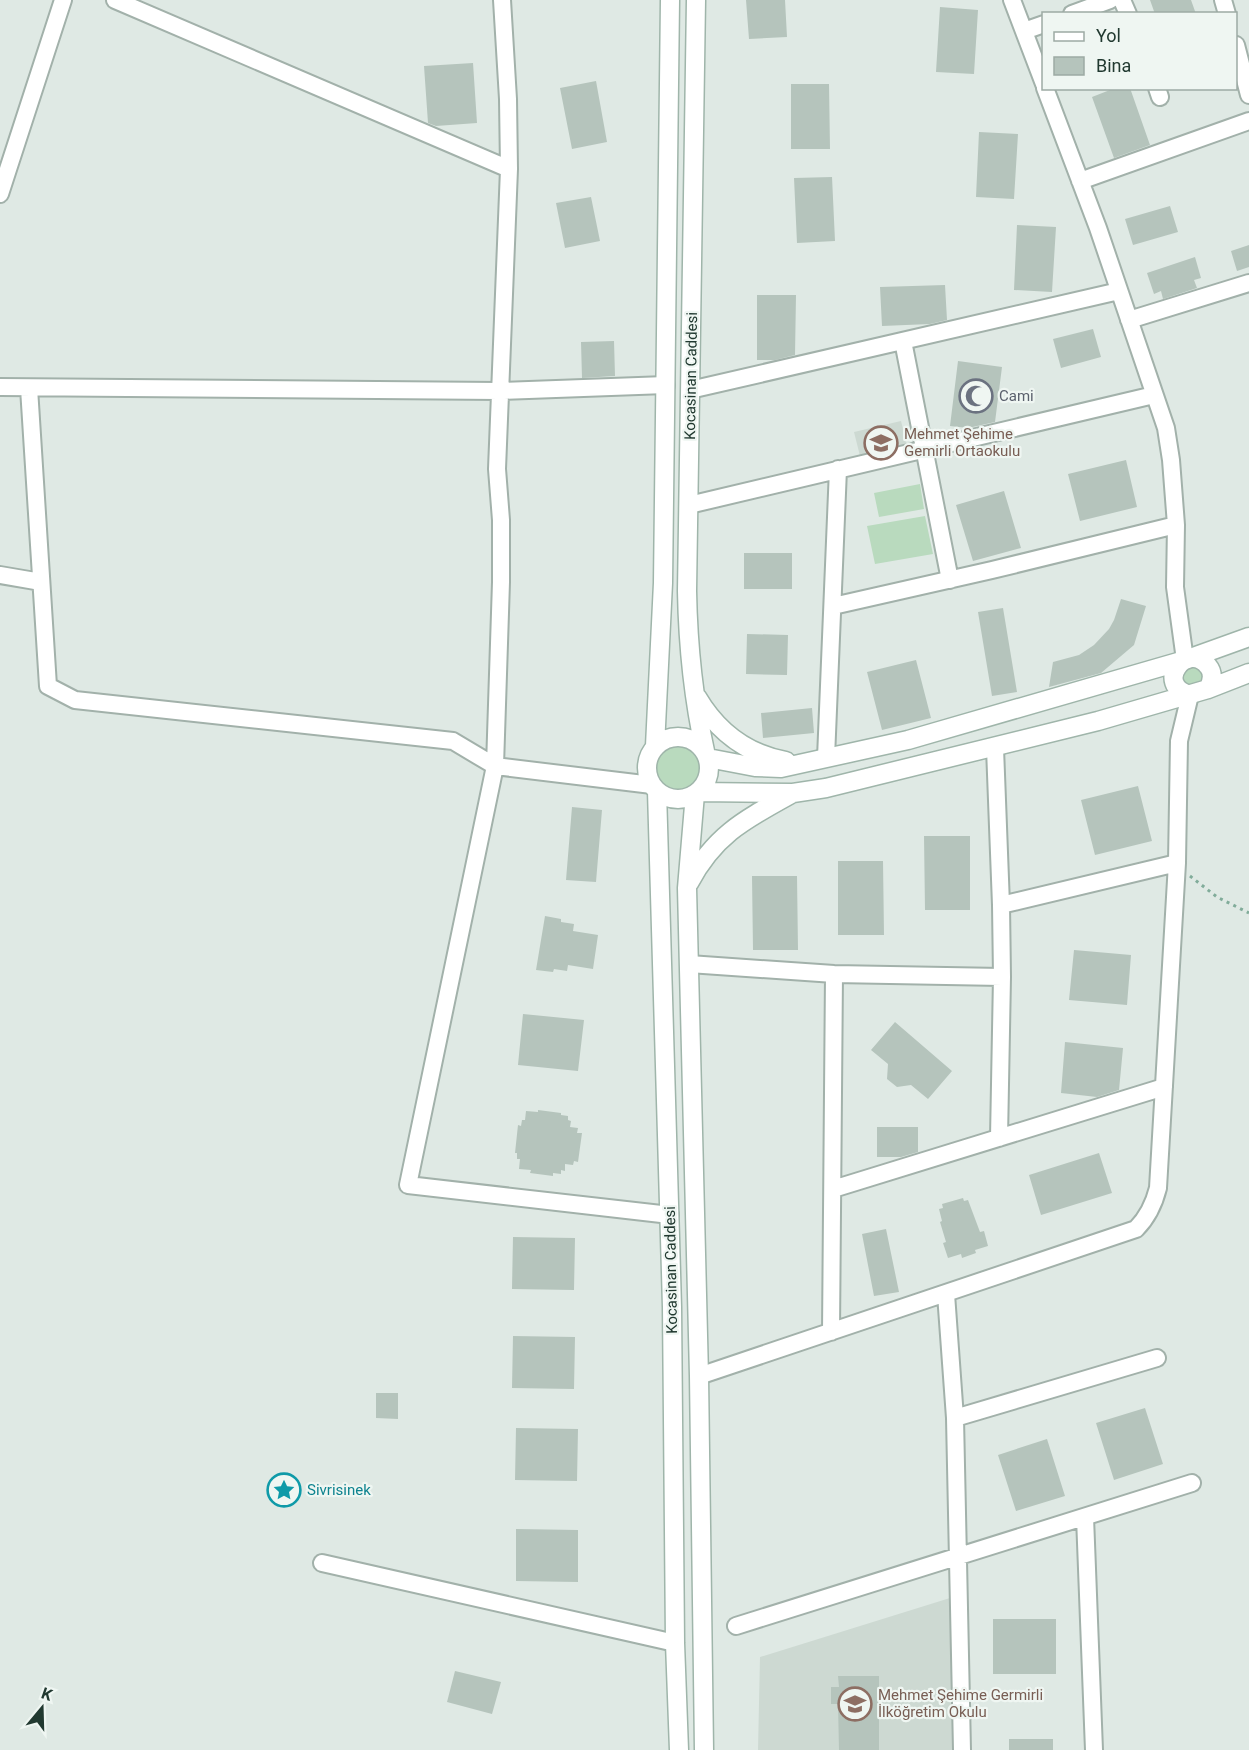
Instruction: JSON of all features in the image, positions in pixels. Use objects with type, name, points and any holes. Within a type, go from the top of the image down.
[{"type":"main road","name":"Kocasinan Caddesi","points":[[655,746],[662,622],[670,0]]},
{"type":"main road","name":"Kocasinan Caddesi","points":[[696,0],[687,622],[693,686],[706,754]]},
{"type":"main road","points":[[706,754],[762,767],[781,768],[800,764],[908,740],[1185,660],[1249,637]]},
{"type":"main road","points":[[1190,695],[1179,690],[1174,679],[1176,668],[1185,660],[1198,659],[1208,666],[1212,678],[1208,689]]},
{"type":"main road","points":[[697,793],[709,774],[706,754],[699,744],[685,737],[669,738],[655,746],[647,761],[647,769],[654,788],[664,796],[680,799],[697,793],[793,793],[826,788],[995,748],[1190,695],[1249,673]]},
{"type":"main road","points":[[693,686],[708,714],[730,737],[751,750],[800,764]]},
{"type":"main road","name":"Kocasinan Caddesi","points":[[654,788],[660,831],[670,1215],[675,1643],[679,1750]]},
{"type":"main road","name":"Kocasinan Caddesi","points":[[697,793],[687,888],[699,1376],[704,1750]]},
{"type":"main road","points":[[687,888],[703,860],[733,828],[793,793]]},
{"type":"street","points":[[0,194],[63,0]]},
{"type":"street","points":[[115,0],[509,169]]},
{"type":"street","points":[[502,0],[508,99],[509,169],[497,469],[501,520],[501,582],[495,766],[408,1185],[670,1215]]},
{"type":"street","points":[[1012,0],[1042,79]]},
{"type":"street","points":[[1077,12],[1110,0]]},
{"type":"street","points":[[1024,31],[1042,25]]},
{"type":"street","points":[[1237,49],[1249,95]]},
{"type":"street","points":[[1046,90],[1166,428],[1176,525],[1175,587],[1185,660]]},
{"type":"street","points":[[1080,181],[1249,121]]},
{"type":"street","points":[[1129,320],[1249,282]]},
{"type":"street","points":[[690,390],[1119,291]]},
{"type":"street","points":[[903,341],[950,580]]},
{"type":"street","points":[[0,387],[499,391],[666,385]]},
{"type":"street","points":[[29,388],[48,686],[75,700],[453,741],[495,766],[654,788]]},
{"type":"street","points":[[689,505],[1154,395]]},
{"type":"street","points":[[826,758],[838,469]]},
{"type":"street","points":[[832,606],[1176,525]]},
{"type":"street","points":[[0,575],[41,582]]},
{"type":"street","points":[[699,1376],[1136,1229],[1151,1208],[1158,1188],[1177,863],[1179,741],[1190,695]]},
{"type":"street","points":[[995,748],[1002,977],[999,1138]]},
{"type":"street","points":[[1001,905],[1177,863]]},
{"type":"street","points":[[689,964],[834,974],[1002,977]]},
{"type":"street","points":[[831,1332],[834,974]]},
{"type":"street","points":[[833,1189],[1164,1087]]},
{"type":"street","points":[[946,1294],[955,1418],[962,1750]]},
{"type":"street","points":[[955,1418],[1157,1358]]},
{"type":"street","points":[[736,1626],[1192,1484]]},
{"type":"street","points":[[1085,1517],[1094,1750]]},
{"type":"street","points":[[322,1563],[675,1643]]},
{"type":"path","points":[[1177,863],[1217,897],[1249,913]]},
{"type":"shaded area","name":"Mehmet Şehime Gemirli Ortaokulu","points":[[901,421],[909,453],[862,464],[854,432]]},
{"type":"shaded area","name":"Mehmet Şehime Germirli İlköğretim Okulu","points":[[950,1598],[953,1750],[758,1750],[760,1657]]},
{"type":"green space","points":[[920,484],[924,509],[879,517],[874,493]]},
{"type":"green space","points":[[925,516],[933,554],[875,564],[867,526]]},
{"type":"green space","points":[[1182,667],[1199,667],[1203,674],[1201,682],[1186,688],[1178,674]]},
{"type":"green space","points":[[678,745],[687,746],[694,752],[700,759],[700,777],[694,784],[687,790],[678,791],[669,790],[662,784],[656,777],[655,768],[656,759],[662,752],[669,746]]},
{"type":"building","points":[[746,0],[785,0],[787,37],[749,39]]},
{"type":"building","points":[[1150,0],[1191,0],[1195,12],[1154,12]]},
{"type":"building","points":[[940,7],[978,10],[974,74],[936,72]]},
{"type":"building","points":[[473,63],[477,123],[436,126],[428,123],[424,66]]},
{"type":"building","points":[[596,81],[607,142],[572,149],[560,88]]},
{"type":"building","points":[[791,84],[829,84],[830,149],[791,149]]},
{"type":"building","points":[[1110,90],[1131,90],[1150,145],[1114,158],[1092,97]]},
{"type":"building","points":[[979,132],[1018,134],[1014,199],[976,197]]},
{"type":"building","points":[[832,177],[835,241],[797,243],[794,178]]},
{"type":"building","points":[[591,197],[600,241],[565,248],[556,203]]},
{"type":"building","points":[[1170,206],[1178,232],[1133,245],[1125,219]]},
{"type":"building","points":[[1017,225],[1056,227],[1052,292],[1014,290]]},
{"type":"building","points":[[1249,245],[1249,267],[1237,271],[1231,251]]},
{"type":"building","points":[[1195,257],[1201,278],[1194,280],[1197,288],[1163,299],[1161,291],[1154,294],[1147,273]]},
{"type":"building","points":[[945,285],[947,320],[930,324],[882,326],[880,287]]},
{"type":"building","points":[[757,295],[796,295],[795,355],[775,360],[757,360]]},
{"type":"building","points":[[1093,329],[1101,357],[1061,368],[1053,339]]},
{"type":"building","points":[[614,341],[615,376],[582,378],[581,342]]},
{"type":"building","name":"Cami","points":[[958,361],[1002,367],[995,422],[968,428],[950,426]]},
{"type":"building","points":[[1126,460],[1137,507],[1080,521],[1068,474]]},
{"type":"building","points":[[1004,491],[1021,548],[973,561],[956,505]]},
{"type":"building","points":[[744,553],[792,553],[792,589],[744,589]]},
{"type":"building","points":[[1121,599],[1146,606],[1134,645],[1101,673],[1049,687],[1053,662],[1079,655],[1094,645],[1109,629]]},
{"type":"building","points":[[1003,608],[1017,692],[992,696],[978,612]]},
{"type":"building","points":[[747,634],[788,635],[787,675],[746,674]]},
{"type":"building","points":[[916,660],[931,718],[882,730],[867,672]]},
{"type":"building","points":[[812,708],[814,733],[763,738],[761,713]]},
{"type":"building","points":[[1138,786],[1152,841],[1095,855],[1081,800]]},
{"type":"building","points":[[572,807],[602,810],[596,882],[566,880]]},
{"type":"building","points":[[924,836],[970,836],[970,910],[925,910]]},
{"type":"building","points":[[838,861],[883,861],[884,935],[838,935]]},
{"type":"building","points":[[752,876],[797,876],[798,950],[753,950]]},
{"type":"building","points":[[545,916],[574,924],[573,931],[598,935],[593,969],[568,965],[567,971],[536,970]]},
{"type":"building","points":[[1074,950],[1131,955],[1127,1005],[1069,1000]]},
{"type":"building","points":[[523,1014],[584,1020],[578,1071],[518,1065]]},
{"type":"building","points":[[895,1022],[952,1071],[928,1099],[911,1085],[897,1087],[887,1079],[888,1064],[871,1050]]},
{"type":"building","points":[[1065,1042],[1123,1048],[1119,1090],[1097,1097],[1061,1093]]},
{"type":"building","points":[[538,1110],[568,1116],[568,1120],[571,1121],[570,1127],[578,1128],[577,1133],[582,1133],[578,1162],[574,1161],[573,1165],[565,1164],[565,1171],[561,1170],[561,1174],[553,1173],[553,1176],[519,1169],[520,1159],[517,1159],[517,1153],[515,1153],[518,1125],[521,1126],[522,1120],[525,1120],[526,1111],[538,1112]]},
{"type":"building","points":[[877,1127],[918,1127],[918,1152],[901,1157],[877,1157]]},
{"type":"building","points":[[1099,1153],[1112,1193],[1041,1215],[1029,1175]]},
{"type":"building","points":[[963,1198],[964,1201],[968,1200],[980,1232],[984,1231],[988,1246],[975,1250],[976,1253],[962,1258],[961,1254],[948,1258],[943,1243],[946,1242],[939,1209],[943,1208],[942,1204]]},
{"type":"building","points":[[886,1229],[899,1292],[874,1296],[862,1234]]},
{"type":"building","points":[[513,1237],[575,1238],[574,1290],[512,1289]]},
{"type":"building","points":[[513,1336],[575,1337],[574,1389],[512,1388]]},
{"type":"building","points":[[376,1393],[398,1393],[398,1419],[376,1418]]},
{"type":"building","points":[[1145,1408],[1163,1464],[1114,1480],[1096,1423]]},
{"type":"building","points":[[516,1428],[578,1429],[577,1481],[515,1480]]},
{"type":"building","points":[[1047,1439],[1065,1496],[1016,1511],[998,1455]]},
{"type":"building","points":[[516,1529],[578,1530],[578,1582],[516,1581]]},
{"type":"building","points":[[993,1619],[1056,1619],[1056,1674],[993,1674]]},
{"type":"building","points":[[455,1671],[501,1682],[492,1714],[447,1702]]},
{"type":"building","points":[[838,1676],[879,1676],[879,1750],[839,1750],[838,1704],[831,1704],[831,1687],[839,1687]]},
{"type":"building","points":[[1009,1739],[1053,1739],[1053,1750],[1009,1750]]},
{"type":"place","name":"Cami","points":[[976,396]]},
{"type":"place","name":"Mehmet Şehime Gemirli Ortaokulu","points":[[881,443]]},
{"type":"place","name":"Sivrisinek","points":[[284,1490]]},
{"type":"place","name":"Mehmet Şehime Germirli İlköğretim Okulu","points":[[855,1704]]}]
